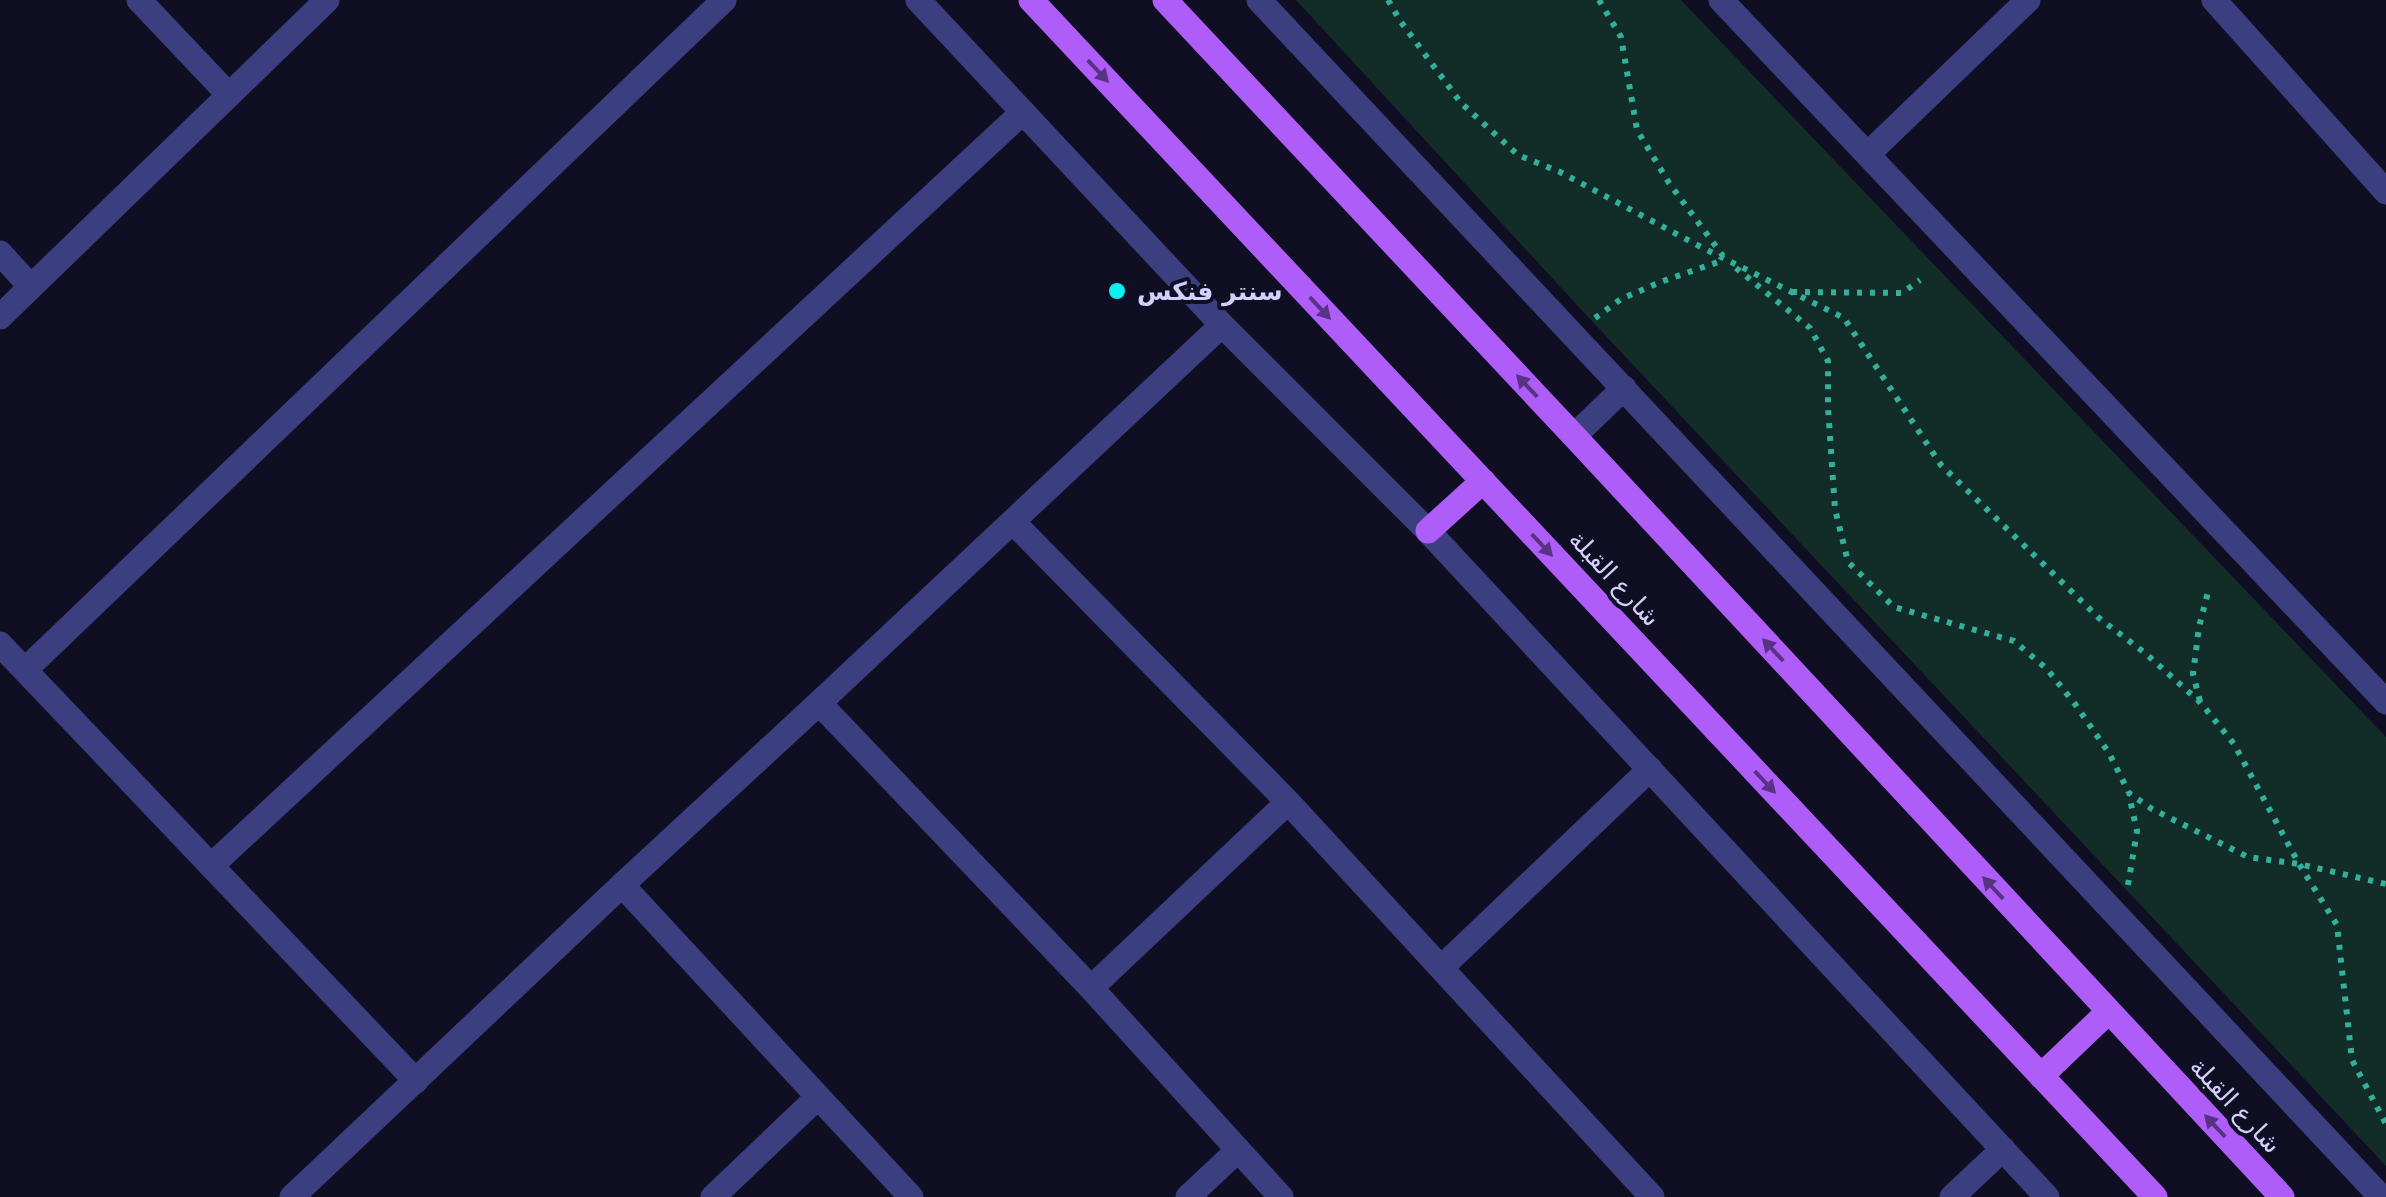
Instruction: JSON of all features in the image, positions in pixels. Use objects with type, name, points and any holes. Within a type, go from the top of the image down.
[{"type":"main road","name":"شارع القبلة","points":[[1031,0],[2156,1197]]},
{"type":"main road","name":"شارع القبلة","points":[[1165,0],[2282,1197]]},
{"type":"main road","points":[[1428,531],[1483,482]]},
{"type":"main road","points":[[2042,1076],[2108,1012]]},
{"type":"street","points":[[140,0],[229,95]]},
{"type":"street","points":[[0,317],[327,0]]},
{"type":"street","points":[[25,670],[724,0]]},
{"type":"street","points":[[918,0],[1222,325],[1428,531],[2048,1197]]},
{"type":"street","points":[[1259,0],[2381,1197]]},
{"type":"street","points":[[1722,0],[2386,702]]},
{"type":"street","points":[[1868,154],[2028,0]]},
{"type":"street","points":[[2214,0],[2386,192]]},
{"type":"street","points":[[211,866],[1023,112]]},
{"type":"street","points":[[0,253],[31,287]]},
{"type":"street","points":[[292,1197],[1222,325]]},
{"type":"street","points":[[1574,436],[1624,388]]},
{"type":"street","points":[[1014,522],[1288,802],[1652,1197]]},
{"type":"street","points":[[0,644],[416,1081]]},
{"type":"street","points":[[819,704],[1091,988],[1281,1197]]},
{"type":"street","points":[[1441,968],[1650,768]]},
{"type":"street","points":[[1091,988],[1288,802]]},
{"type":"street","points":[[622,885],[911,1197]]},
{"type":"street","points":[[713,1197],[818,1097]]},
{"type":"street","points":[[1952,1197],[2003,1149]]},
{"type":"street","points":[[1188,1197],[1238,1150]]},
{"type":"path","points":[[1388,0],[1461,103],[1518,154],[1844,318],[1941,466],[2099,618],[2200,702],[2234,744],[2299,864],[2337,924],[2352,1060],[2386,1124]]},
{"type":"path","points":[[1599,0],[1620,37],[1637,130],[1668,184],[1726,259],[1810,328],[1828,362],[1835,509],[1848,562],[1894,607],[2014,641],[2047,669],[2108,753],[2129,793],[2137,830],[2119,916]]},
{"type":"path","points":[[1573,334],[1621,299],[1726,259]]},
{"type":"path","points":[[1791,292],[1902,292],[1920,280]]},
{"type":"path","points":[[2200,702],[2193,674],[2209,588]]},
{"type":"path","points":[[2129,793],[2152,809],[2248,857],[2386,884]]},
{"type":"green space","points":[[1296,0],[1681,0],[2386,737],[2386,1166],[1588,317]]},
{"type":"place","name":"سنتر فنكس","points":[[1117,291]]}]
